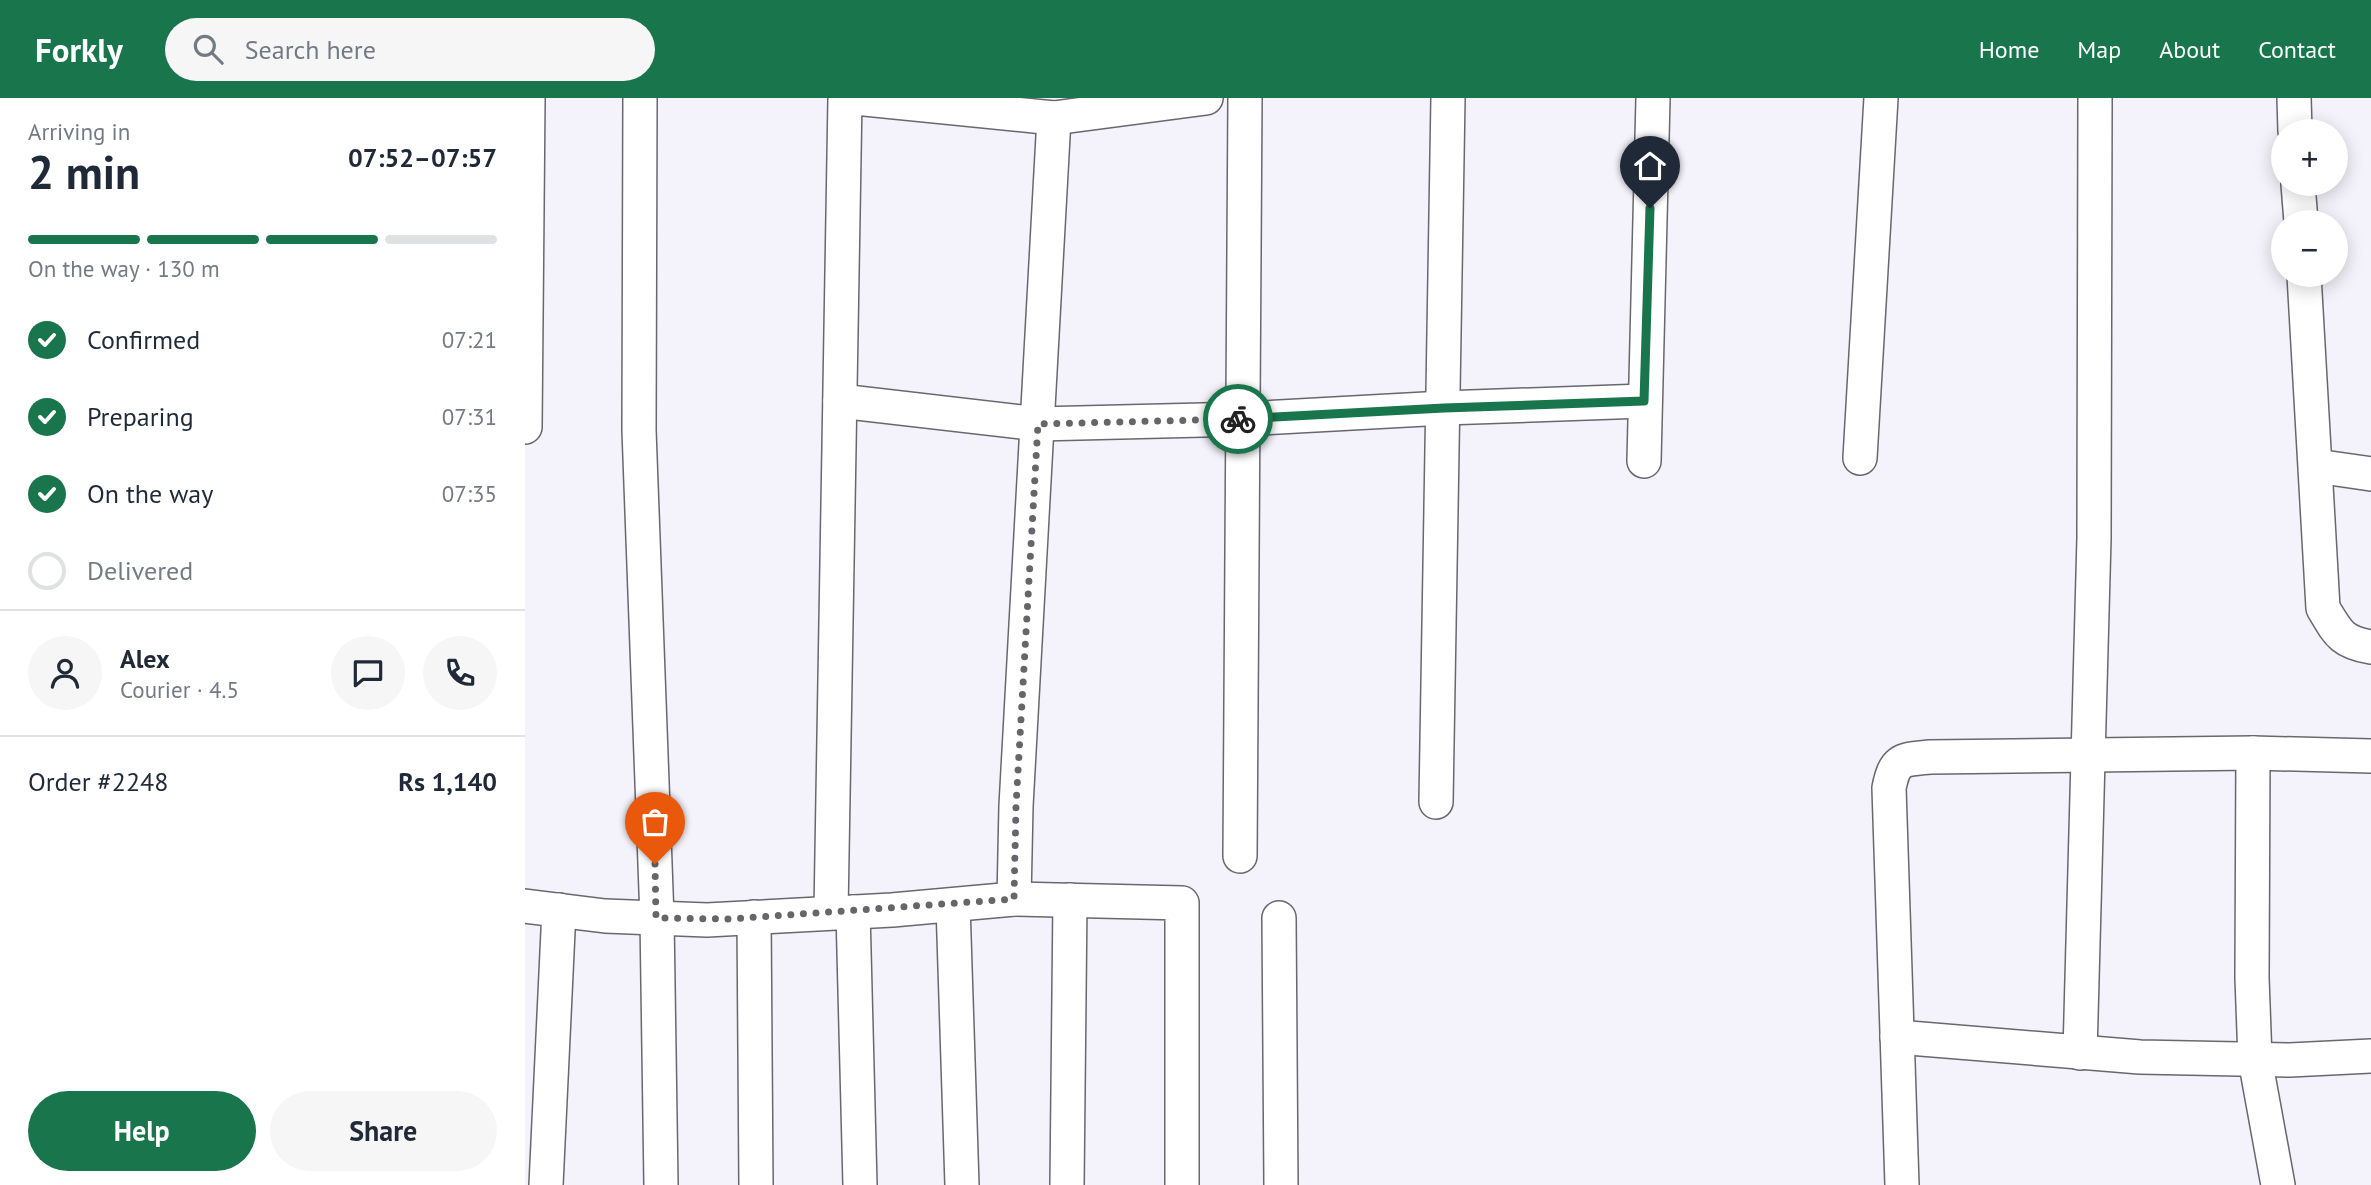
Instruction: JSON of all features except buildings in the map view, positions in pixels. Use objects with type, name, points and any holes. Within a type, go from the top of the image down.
[{"type":"street","points":[[525,427],[528,98]]},
{"type":"street","points":[[639,98],[639,430],[656,918],[661,1185]]},
{"type":"street","points":[[845,98],[840,401],[842,912],[860,1185]]},
{"type":"street","points":[[855,98],[1054,118],[1206,98]]},
{"type":"street","points":[[1240,856],[1245,98]]},
{"type":"street","points":[[1436,802],[1448,98]]},
{"type":"street","points":[[1644,461],[1653,98]]},
{"type":"street","points":[[1860,458],[1881,98]]},
{"type":"street","points":[[2080,1053],[2094,538],[2095,98]]},
{"type":"street","points":[[2294,98],[2295,119]]},
{"type":"street","points":[[1014,899],[1016,806],[1054,118]]},
{"type":"street","points":[[2305,287],[2323,608],[2336,630],[2350,643],[2371,647]]},
{"type":"street","points":[[840,401],[1038,424],[1244,419],[1644,401]]},
{"type":"street","points":[[2316,466],[2371,474]]},
{"type":"street","points":[[2253,753],[2252,978],[2255,1059],[2278,1185]]},
{"type":"street","points":[[1902,1185],[1889,788],[1893,770],[1905,759],[2088,754],[2253,753],[2371,756]]},
{"type":"street","points":[[525,906],[605,916],[707,920],[1014,899],[1182,903],[1182,1185]]},
{"type":"street","points":[[1066,1185],[1070,900]]},
{"type":"street","points":[[953,905],[962,1185]]},
{"type":"street","points":[[546,1185],[559,910]]},
{"type":"street","points":[[754,917],[756,1185]]},
{"type":"street","points":[[1279,918],[1281,1185]]},
{"type":"street","points":[[1896,1037],[2140,1057],[2290,1060],[2371,1056]]},
{"type":"way so far","points":[[655,864],[656,918],[730,919],[1014,899],[1016,806],[1038,424],[1238,419]]},
{"type":"route","points":[[1238,419],[1644,401],[1650,208]]}]
